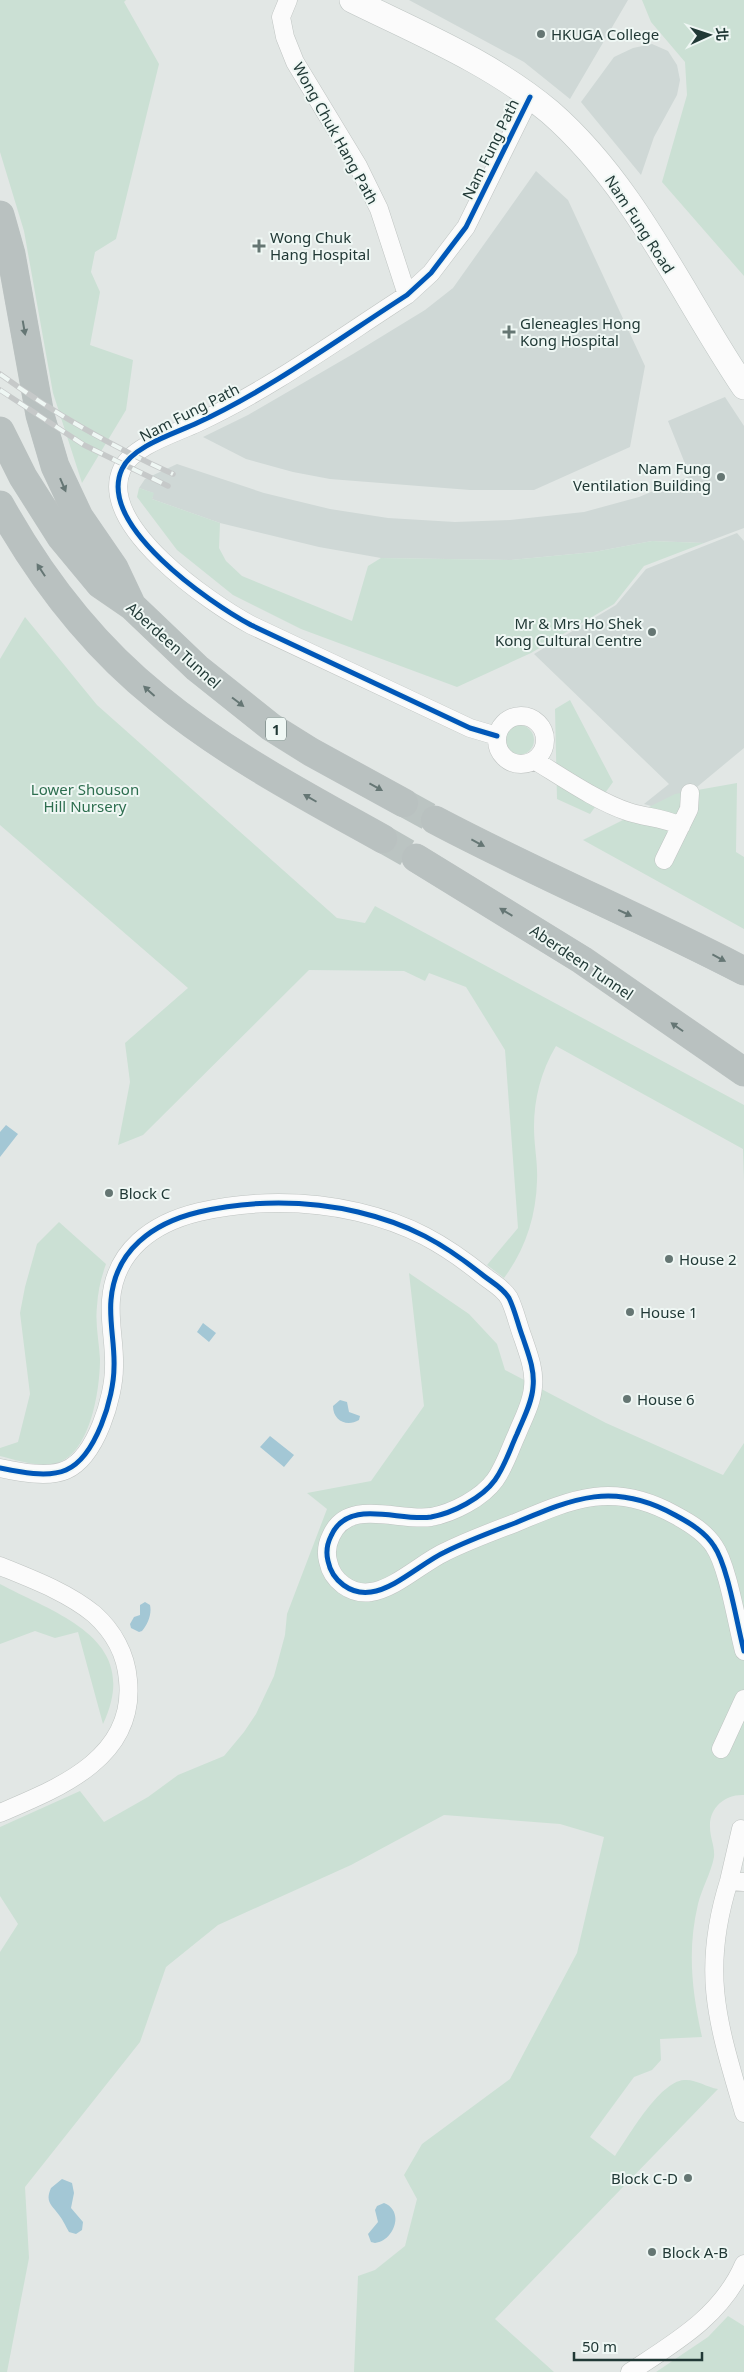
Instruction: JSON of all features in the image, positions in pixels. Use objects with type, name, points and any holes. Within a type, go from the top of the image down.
[{"type":"highway","points":[[0,215],[16,280],[39,407],[55,466],[79,517],[114,568],[132,606]]},
{"type":"highway","name":"Aberdeen Tunnel","points":[[0,431],[23,477],[72,552],[100,584],[132,606],[197,668],[271,727],[311,752],[404,803]]},
{"type":"highway","points":[[0,505],[47,579],[84,627],[125,669],[157,697],[188,721],[270,775],[383,839]]},
{"type":"highway","points":[[435,820],[527,868],[694,945],[744,971]]},
{"type":"highway","name":"Aberdeen Tunnel","points":[[416,858],[582,960],[744,1072]]},
{"type":"main road","name":"Nam Fung Road","points":[[352,0],[473,60],[530,96],[582,143],[625,196],[744,387]]},
{"type":"street","name":"Wong Chuk Hang Path","points":[[288,0],[281,17],[284,37],[295,62],[358,166],[371,192],[379,209],[407,295]]},
{"type":"street","name":"Nam Fung Path","points":[[497,736],[470,728],[251,625],[217,605],[172,569],[139,534],[128,518],[118,494],[119,477],[128,459],[147,446],[230,408],[407,295],[430,273],[466,227],[530,96]]},
{"type":"street","points":[[525,716],[533,719],[543,732],[544,748],[534,760],[519,764],[504,758],[499,751],[497,736],[499,729],[510,718],[525,716]]},
{"type":"street","points":[[534,760],[582,789],[629,812],[664,818],[681,826]]},
{"type":"street","points":[[664,860],[689,808],[690,793]]},
{"type":"street","points":[[0,1468],[56,1474],[72,1468],[83,1458],[104,1417],[115,1370],[111,1300],[116,1275],[129,1252],[155,1228],[176,1218],[199,1212],[267,1203],[318,1205],[374,1216],[419,1233],[453,1251],[505,1293],[512,1304],[527,1349],[533,1370],[533,1387],[528,1407],[504,1466],[490,1486],[453,1510],[435,1516],[414,1518],[369,1514],[350,1517],[342,1522],[330,1538],[327,1556],[333,1575],[340,1583],[353,1590],[368,1593],[378,1591],[443,1552],[558,1505],[598,1496],[627,1498],[652,1504],[680,1518],[701,1531],[713,1545],[722,1562],[744,1651]]},
{"type":"street","points":[[0,1566],[52,1588],[81,1606],[103,1623],[112,1634],[124,1658],[129,1686],[126,1714],[121,1728],[105,1753],[83,1772],[0,1813]]},
{"type":"street","points":[[721,1749],[744,1699]]},
{"type":"street","points":[[741,1829],[737,1881],[721,1910],[714,1948],[714,1994],[723,2040],[744,2113]]},
{"type":"street","points":[[630,2372],[682,2338],[710,2314],[734,2284],[744,2264]]},
{"type":"shaded area","name":"HKUGA College","points":[[409,0],[628,0],[570,99],[524,62]]},
{"type":"shaded area","points":[[652,44],[668,51],[677,65],[680,80],[677,95],[654,137],[641,175],[581,102],[614,57],[633,48]]},
{"type":"shaded area","name":"Gleneagles Hong Kong Hospital","points":[[536,171],[568,200],[645,366],[630,447],[534,490],[470,490],[330,479],[293,472],[246,459],[203,437],[248,415],[353,354],[425,310],[453,288]]},
{"type":"shaded area","points":[[725,397],[744,426],[744,528],[704,543],[652,541],[594,552],[511,560],[381,558],[319,547],[220,523],[152,499],[153,493],[139,488],[145,479],[177,464],[264,493],[330,509],[388,518],[455,522],[510,520],[584,512],[639,497],[690,476],[668,421]]},
{"type":"shaded area","points":[[737,533],[744,541],[744,748],[668,811],[644,804],[669,784],[534,654],[616,605],[646,569]]},
{"type":"green space","points":[[0,0],[126,0],[124,2],[159,64],[116,239],[95,252],[91,272],[100,292],[90,345],[133,360],[126,410],[82,483],[53,393],[24,231],[0,152]]},
{"type":"green space","points":[[642,0],[744,0],[744,276],[662,182],[687,95],[685,62],[651,22]]},
{"type":"green space","points":[[139,488],[154,493],[152,499],[220,523],[219,548],[226,561],[242,576],[352,621],[368,566],[381,558],[511,560],[594,552],[652,541],[704,543],[644,566],[614,604],[531,653],[457,687],[301,629],[233,595],[177,550],[137,497]]},
{"type":"green space","name":"Lower Shouson Hill Nursery","points":[[25,617],[97,705],[337,918],[365,923],[375,906],[744,1105],[744,1181],[743,1149],[556,1046],[542,1075],[535,1106],[534,1127],[537,1181],[532,1220],[518,1256],[504,1278],[487,1265],[518,1228],[505,1050],[466,987],[429,973],[425,981],[404,971],[309,970],[143,1135],[118,1145],[130,1082],[125,1043],[188,988],[0,825],[0,659]]},
{"type":"green space","points":[[570,700],[613,782],[590,814],[557,799],[555,709]]},
{"type":"green space","points":[[519,725],[530,729],[534,740],[530,751],[519,755],[508,751],[504,740],[508,729]]},
{"type":"green space","points":[[737,783],[736,852],[744,857],[744,929],[583,840],[675,794]]},
{"type":"green space","points":[[59,1222],[106,1264],[101,1279],[97,1313],[100,1359],[98,1388],[90,1421],[76,1449],[66,1459],[53,1464],[40,1465],[0,1456],[0,1448],[18,1442],[30,1394],[20,1313],[25,1287],[37,1244]]},
{"type":"green space","points":[[409,1273],[469,1314],[497,1344],[505,1370],[606,1423],[723,1475],[744,1443],[744,1795],[737,1795],[725,1800],[715,1808],[710,1820],[714,1857],[698,1904],[692,1954],[693,1987],[702,2037],[660,2039],[661,2060],[652,2070],[634,2077],[590,2137],[615,2156],[645,2111],[674,2083],[688,2080],[718,2089],[495,2319],[554,2372],[354,2372],[358,2276],[375,2270],[405,2246],[417,2199],[404,2175],[422,2144],[510,2079],[577,1953],[604,1837],[560,1824],[444,1815],[351,1865],[218,1925],[166,1967],[140,2042],[25,2187],[29,2258],[7,2372],[0,2372],[0,1952],[18,1924],[0,1896],[0,1827],[80,1791],[104,1822],[148,1797],[178,1775],[224,1756],[244,1732],[256,1714],[274,1676],[285,1635],[287,1614],[327,1509],[307,1493],[371,1481],[424,1406]]},
{"type":"green space","points":[[0,1584],[69,1620],[88,1634],[103,1651],[112,1671],[112,1695],[103,1724],[78,1632],[55,1638],[35,1631],[0,1644]]},
{"type":"green space","points":[[728,2316],[744,2326],[744,2372],[656,2372],[708,2337]]},
{"type":"water","points":[[6,1125],[18,1134],[0,1157],[0,1132]]},
{"type":"water","points":[[203,1323],[216,1333],[209,1342],[197,1332]]},
{"type":"water","points":[[340,1400],[347,1402],[349,1412],[360,1416],[359,1420],[346,1423],[335,1416],[333,1406]]},
{"type":"water","points":[[270,1436],[294,1455],[284,1467],[260,1447]]},
{"type":"water","points":[[145,1602],[150,1605],[150,1615],[148,1622],[142,1631],[139,1632],[131,1628],[130,1624],[134,1617],[140,1615],[140,1605]]},
{"type":"water","points":[[62,2179],[72,2183],[74,2193],[71,2208],[83,2222],[82,2230],[76,2234],[69,2232],[49,2200],[51,2188]]},
{"type":"water","points":[[384,2203],[394,2212],[395,2219],[392,2232],[382,2241],[371,2242],[368,2234],[378,2222],[375,2210],[377,2206]]},
{"type":"tunnel","points":[[404,803],[435,820]]},
{"type":"tunnel","points":[[383,839],[416,858]]},
{"type":"railway","points":[[0,374],[42,403],[84,428],[173,474]]},
{"type":"railway","points":[[0,390],[84,445],[168,486]]},
{"type":"cycle path","points":[[497,736],[470,728],[251,625],[233,614],[185,581],[161,560],[141,537],[125,514],[118,491],[122,469],[127,461],[145,447],[224,410],[251,395],[407,295],[431,273],[466,227],[530,97]]},
{"type":"cycle path","points":[[0,1468],[33,1474],[51,1474],[66,1470],[77,1463],[86,1453],[101,1425],[111,1394],[114,1359],[111,1300],[114,1282],[128,1253],[152,1231],[182,1217],[238,1205],[278,1203],[319,1205],[358,1212],[393,1222],[440,1244],[504,1291],[515,1313],[531,1362],[533,1381],[531,1399],[527,1411],[502,1469],[489,1487],[466,1504],[431,1517],[418,1518],[375,1514],[349,1517],[339,1524],[331,1536],[328,1545],[328,1561],[338,1580],[356,1591],[371,1592],[380,1590],[399,1581],[436,1556],[556,1506],[594,1497],[633,1498],[681,1518],[697,1528],[714,1546],[724,1567],[744,1651]]},
{"type":"place","name":"HKUGA College","points":[[541,34]]},
{"type":"place","name":"Wong Chuk Hang Hospital","points":[[259,246]]},
{"type":"place","name":"Gleneagles Hong Kong Hospital","points":[[509,332]]},
{"type":"place","name":"Nam Fung Ventilation Building","points":[[721,477]]},
{"type":"place","name":"Mr & Mrs Ho Shek Kong Cultural Centre","points":[[652,632]]},
{"type":"place","name":"Block C","points":[[109,1193]]},
{"type":"place","name":"House 2","points":[[669,1259]]},
{"type":"place","name":"House 1","points":[[630,1312]]},
{"type":"place","name":"House 6","points":[[627,1399]]},
{"type":"place","name":"Block C-D","points":[[688,2178]]},
{"type":"place","name":"Block A-B","points":[[652,2252]]}]
